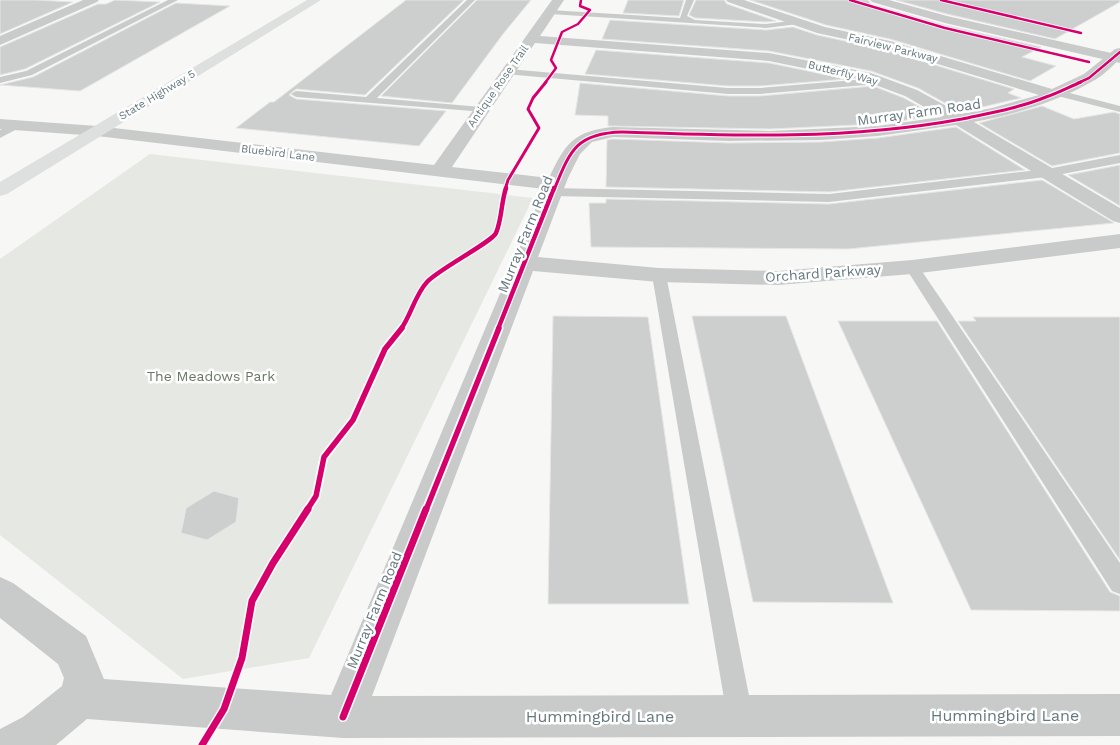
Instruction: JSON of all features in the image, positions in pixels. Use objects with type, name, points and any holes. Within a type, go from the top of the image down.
[{"type":"main road","name":"State Highway 5","points":[[0,190],[315,0]]},
{"type":"street","points":[[0,41],[93,0]]},
{"type":"street","name":"Fairview Parkway","points":[[732,0],[822,30],[885,44],[1056,94]]},
{"type":"street","points":[[876,0],[945,19],[1119,54]]},
{"type":"street","points":[[913,0],[1119,54]]},
{"type":"street","name":"Antique Rose Trail","points":[[438,172],[554,6]]},
{"type":"street","points":[[9,23],[36,25]]},
{"type":"street","name":"Butterfly Way","points":[[531,38],[769,57],[866,76],[910,93],[959,120],[1120,217]]},
{"type":"street","name":"Murray Farm Road","points":[[343,717],[554,188],[571,154],[585,138],[614,132],[756,137],[864,132],[959,120],[1011,109],[1056,94],[1092,77],[1119,54]]},
{"type":"street","name":"Bluebird Lane","points":[[8,125],[97,131],[438,172],[554,188]]},
{"type":"street","name":"Orchard Parkway","points":[[524,263],[659,275],[778,278],[912,267],[1120,241]]},
{"type":"street","points":[[0,595],[72,650],[84,678],[80,698],[38,732],[15,745]]},
{"type":"street","name":"Hummingbird Lane","points":[[80,698],[343,717],[1120,715]]},
{"type":"lane","points":[[0,80],[9,80],[29,73],[174,0]]},
{"type":"lane","points":[[369,100],[471,0]]},
{"type":"lane","points":[[690,0],[683,16],[690,21]]},
{"type":"lane","points":[[554,6],[690,21],[766,26],[798,22]]},
{"type":"lane","points":[[508,72],[728,91],[760,92],[878,81]]},
{"type":"lane","points":[[296,94],[481,110]]},
{"type":"lane","points":[[1056,94],[1120,109]]},
{"type":"lane","points":[[0,135],[8,125]]},
{"type":"lane","points":[[554,188],[829,198],[1047,173],[1120,159]]},
{"type":"lane","points":[[912,267],[1120,583]]},
{"type":"lane","points":[[659,275],[740,716]]},
{"type":"green space","name":"The Meadows Park","points":[[150,154],[533,198],[309,658],[183,679],[0,535],[0,259]]},
{"type":"building","points":[[0,0],[37,0],[73,2],[0,34]]},
{"type":"building","points":[[115,0],[160,2],[25,69],[0,75],[0,47],[98,4],[106,4]]},
{"type":"building","points":[[406,0],[464,0],[365,95],[296,89],[289,95],[296,99],[446,111],[419,146],[236,128],[270,102],[274,102]]},
{"type":"building","points":[[477,0],[531,0],[503,34],[452,103],[381,96]]},
{"type":"building","points":[[628,0],[684,0],[679,16],[623,13]]},
{"type":"building","points":[[696,0],[724,0],[727,4],[776,21],[695,18],[689,15]]},
{"type":"building","points":[[750,0],[868,0],[871,4],[944,25],[1041,47],[1022,57],[1056,66],[1030,81],[890,39],[826,25]]},
{"type":"building","points":[[896,0],[1120,0],[1120,2],[1055,39]]},
{"type":"building","points":[[176,3],[230,6],[80,91],[0,85],[33,77]]},
{"type":"building","points":[[610,20],[766,30],[793,27],[817,35],[882,49],[1014,89],[1008,93],[1021,98],[961,112],[918,88],[871,71],[769,51],[602,39]]},
{"type":"building","points":[[596,50],[769,63],[847,79],[760,86],[728,86],[585,74]]},
{"type":"building","points":[[580,83],[728,96],[760,96],[873,86],[904,98],[936,116],[878,124],[770,129],[608,126],[608,116],[575,115]]},
{"type":"building","points":[[1042,106],[1074,119],[1114,112],[1120,114],[1120,153],[1052,166],[979,123]]},
{"type":"building","points":[[956,127],[1025,170],[829,192],[606,187],[607,140],[729,143],[821,142],[878,138]]},
{"type":"building","points":[[1120,165],[1120,206],[1068,175]]},
{"type":"building","points":[[1042,180],[1114,223],[848,249],[591,247],[589,203],[606,203],[606,199],[829,204]]},
{"type":"building","points":[[553,316],[648,317],[689,604],[548,604]]},
{"type":"building","points":[[692,316],[786,316],[893,603],[753,602]]},
{"type":"building","points":[[973,317],[1120,317],[1120,560],[958,321],[976,321]]},
{"type":"building","points":[[838,321],[937,321],[1110,592],[1120,596],[1120,611],[971,610]]},
{"type":"building","points":[[214,491],[239,498],[236,522],[207,540],[181,533],[186,508]]},
{"type":"cycle path","points":[[202,745],[224,709],[242,658],[252,601],[273,563],[316,496],[324,457],[353,420],[385,349],[403,326],[425,284],[436,273],[495,236],[501,218],[502,201],[508,180],[539,128],[528,109],[530,103],[556,68],[551,60],[562,32],[578,24],[590,10],[580,6],[581,0]]},
{"type":"cycle path","points":[[850,0],[945,28],[1089,62]]},
{"type":"cycle path","points":[[941,0],[1081,33]]},
{"type":"cycle path","points":[[343,717],[553,192],[566,162],[581,141],[595,135],[613,132],[729,136],[821,135],[936,124],[994,113],[1046,98],[1089,78],[1120,52]]}]
